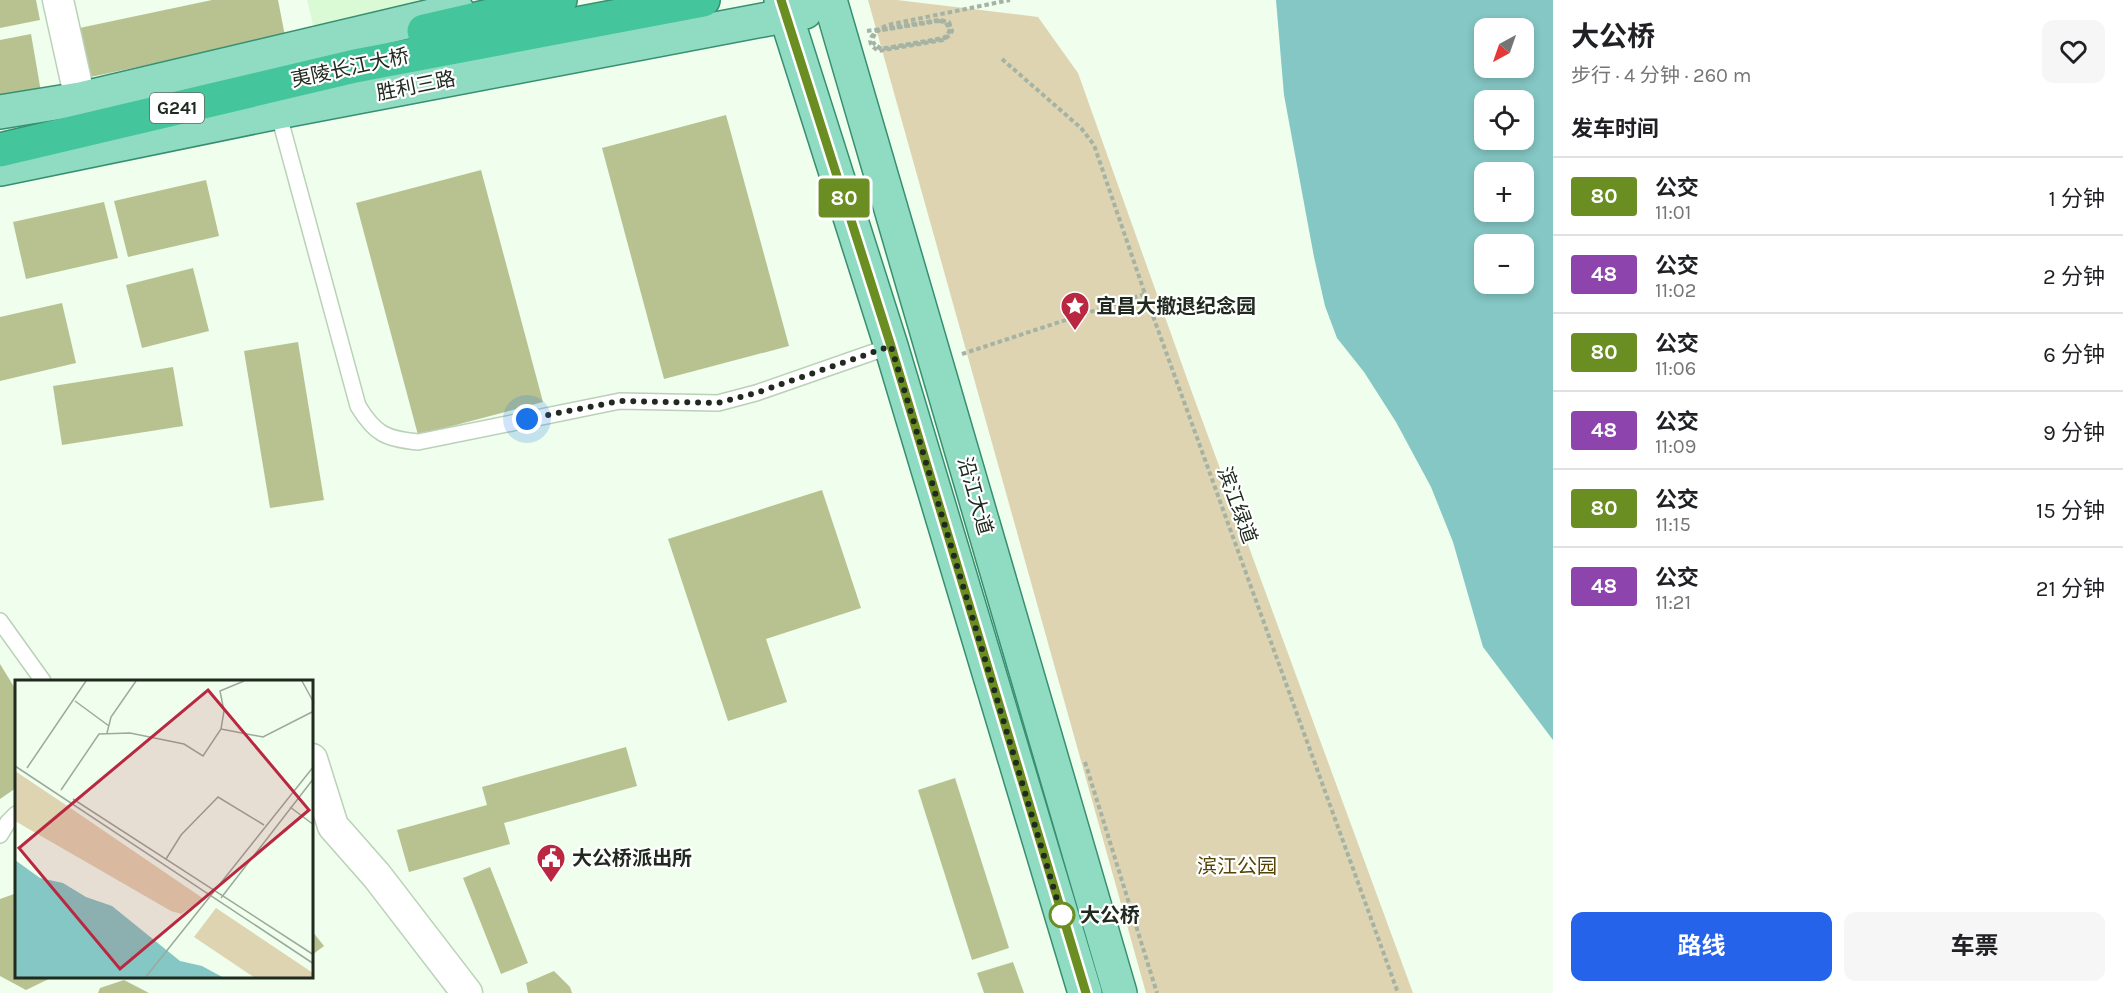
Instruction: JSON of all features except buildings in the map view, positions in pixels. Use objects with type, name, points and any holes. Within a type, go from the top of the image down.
[{"type":"highway","name":"夷陵长江大桥","points":[[0,126],[560,0]]},
{"type":"highway","name":"夷陵长江大桥","points":[[0,150],[355,66],[703,0]]},
{"type":"main road","points":[[0,112],[80,99],[499,0]]},
{"type":"main road","name":"胜利三路","points":[[0,169],[783,8],[834,14]]},
{"type":"main road","name":"沿江大道","points":[[783,8],[891,346],[1086,993]]},
{"type":"main road","name":"沿江大道","points":[[834,14],[1120,993]]},
{"type":"street","points":[[58,0],[80,99]]},
{"type":"street","points":[[314,765],[333,826],[377,876],[467,993]]},
{"type":"lane","points":[[278,112],[358,406],[369,425],[385,435],[418,442],[620,401],[718,403],[756,393],[891,346]]},
{"type":"lane","points":[[0,621],[43,680]]},
{"type":"lane","points":[[0,835],[15,815]]},
{"type":"path","points":[[834,14],[941,20],[946,21],[951,28],[948,36],[943,38],[881,49],[874,43],[873,39],[876,31],[897,27],[941,21],[950,28],[947,37],[943,39],[881,49],[873,44],[872,39],[875,31],[897,27],[944,20],[949,22],[952,31],[950,35],[943,40],[879,51],[872,47],[871,39],[872,35],[887,25],[1010,0]]},
{"type":"path","name":"滨江绿道","points":[[1002,58],[1088,135],[1094,145],[1145,294],[1398,993]]},
{"type":"path","points":[[959,355],[1145,294]]},
{"type":"shaded area","points":[[307,0],[458,0],[315,33]]},
{"type":"green space","name":"滨江公园","points":[[868,0],[897,0],[1038,17],[1078,73],[1190,387],[1413,993],[1146,993]]},
{"type":"water","points":[[1276,0],[1553,0],[1553,740],[1483,647],[1453,542],[1431,487],[1396,422],[1364,372],[1337,338],[1325,306],[1284,95]]},
{"type":"bus line","name":"80","points":[[781,0],[891,346],[1086,993]]},
{"type":"place","name":"宜昌大撤退纪念园","points":[[1075,332]]},
{"type":"place","name":"大公桥派出所","points":[[551,884]]},
{"type":"place","name":"大公桥","points":[[1062,915]]},
{"type":"route","points":[[527,419],[620,401],[718,403],[756,393],[891,346],[1065,926],[1062,915]]}]
